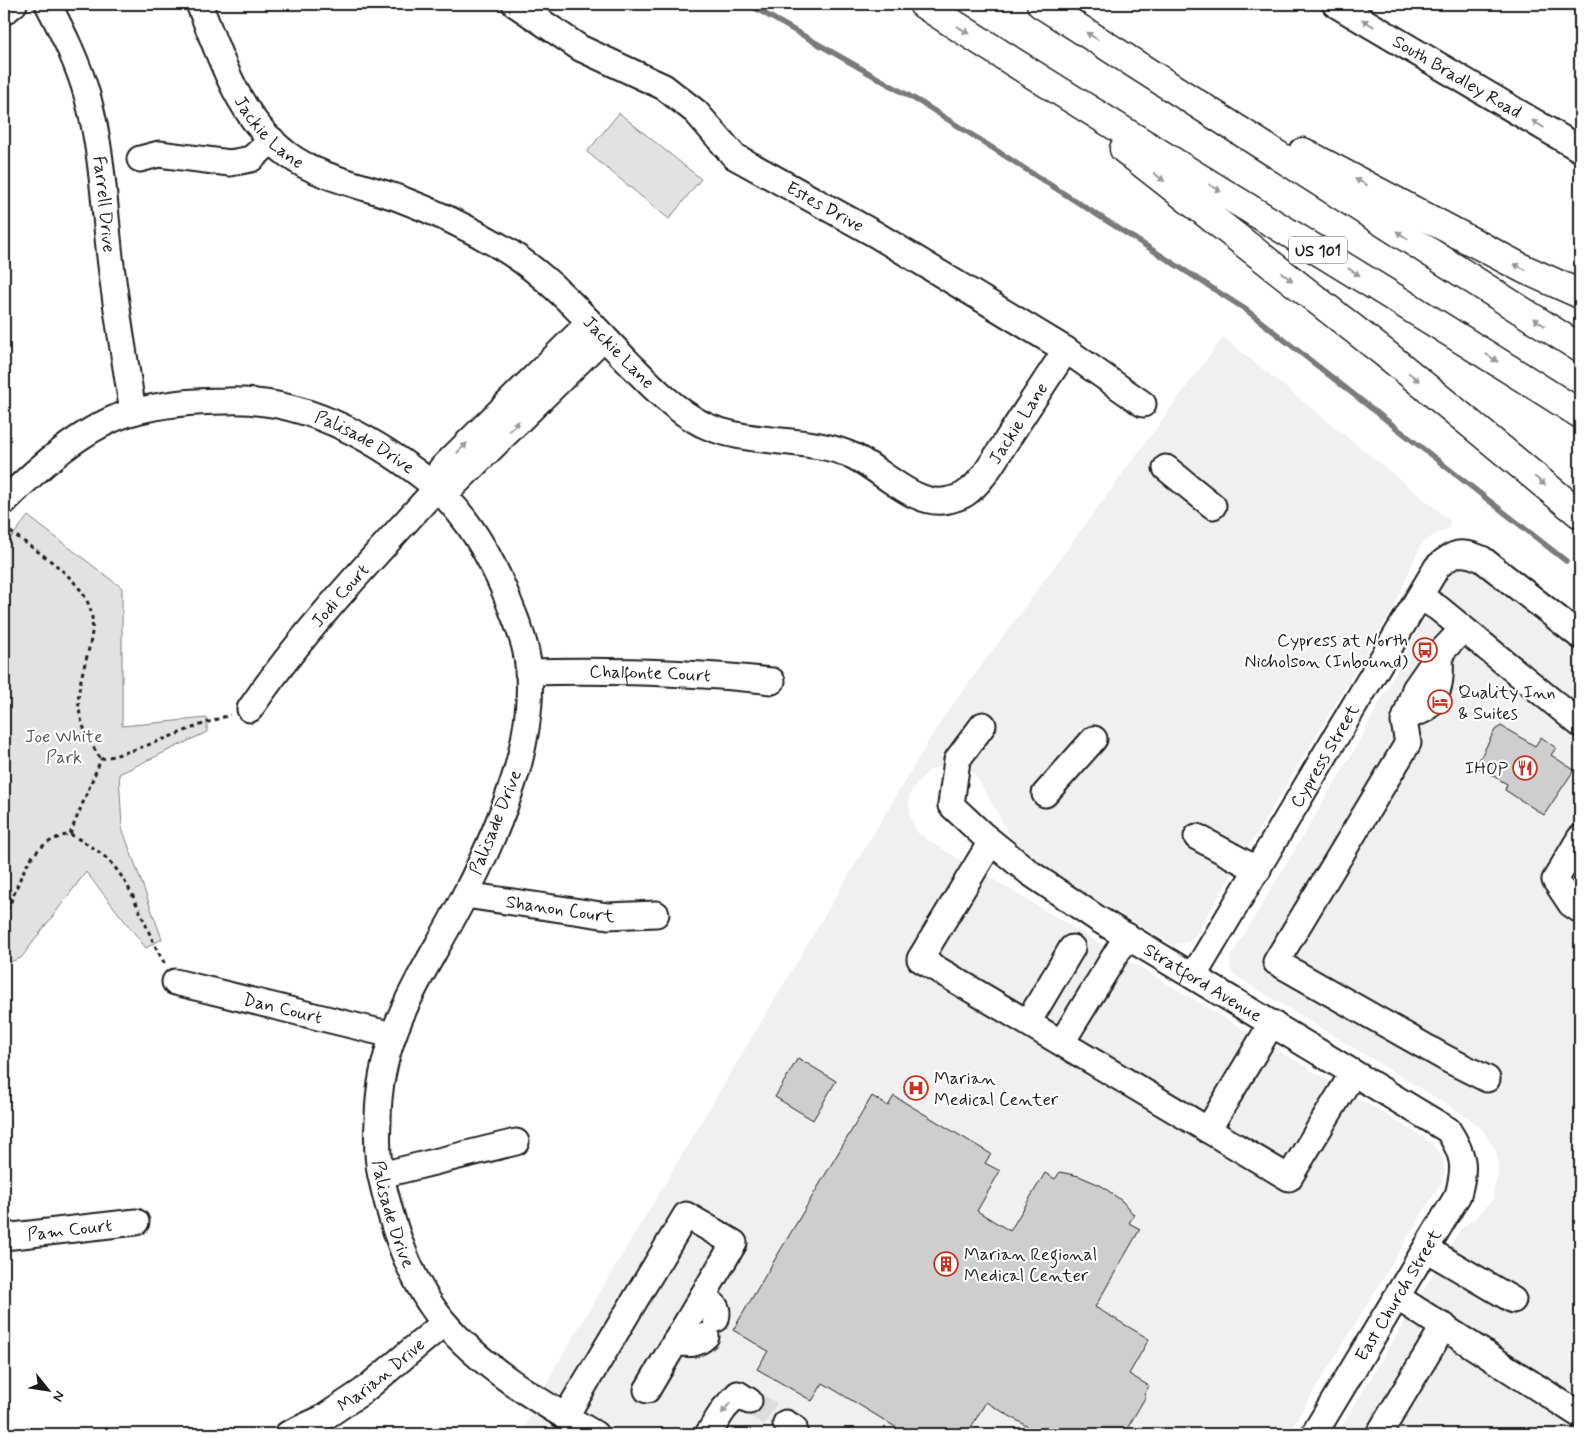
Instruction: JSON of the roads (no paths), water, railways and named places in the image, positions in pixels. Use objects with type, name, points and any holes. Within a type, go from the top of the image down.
[{"type":"highway","name":"US 101","points":[[923,4],[1054,89],[1448,329],[1580,414]]},
{"type":"highway","points":[[1041,4],[1580,348]]},
{"type":"highway","points":[[1133,62],[1524,269],[1580,294]]},
{"type":"highway","points":[[1054,89],[1138,160],[1387,355],[1580,514]]},
{"type":"street","points":[[4,12],[14,4]]},
{"type":"street","name":"Farrell Drive","points":[[48,4],[68,42],[89,104],[106,205],[110,258],[133,412]]},
{"type":"street","name":"Jackie Lane","points":[[199,4],[236,95],[272,140],[287,154],[310,169],[400,199],[459,224],[504,248],[550,284],[666,400],[703,424],[726,432],[785,443],[833,449],[854,456],[920,498],[933,501],[947,501],[964,495],[983,476],[1066,350]]},
{"type":"street","name":"Estes Drive","points":[[515,4],[580,48],[664,87],[696,112],[734,156],[875,234],[1066,350],[1143,404]]},
{"type":"street","name":"South Bradley Road","points":[[1335,4],[1580,149]]},
{"type":"street","points":[[140,159],[159,154],[230,163],[251,159],[272,140]]},
{"type":"street","name":"Jodi Court","points":[[250,708],[280,666],[326,610],[437,488],[455,484],[597,330]]},
{"type":"street","name":"Palisade Drive","points":[[4,502],[26,479],[72,443],[114,419],[133,412],[228,400],[260,401],[320,416],[358,434],[437,488],[470,527],[485,551],[520,632],[528,672],[528,715],[522,752],[509,796],[493,838],[465,895],[402,1011],[392,1035],[382,1070],[378,1094],[377,1147],[381,1175],[403,1251],[430,1304],[444,1323],[475,1354],[565,1416],[595,1434]]},
{"type":"street","points":[[1166,468],[1212,506]]},
{"type":"street","name":"Cypress Street","points":[[1194,975],[1437,567],[1451,555],[1468,553],[1482,559],[1580,636]]},
{"type":"street","points":[[1420,596],[1580,724]]},
{"type":"street","points":[[1463,629],[1440,653],[1415,690],[1404,722],[1408,743],[1276,962],[1487,1079]]},
{"type":"street","name":"Chalfonte Court","points":[[528,672],[597,670],[695,673],[772,681]]},
{"type":"street","name":"Stratford Avenue","points":[[983,725],[957,760],[950,805],[991,842],[1030,872],[1127,936],[1448,1130],[1460,1150]]},
{"type":"street","points":[[1045,794],[1094,739]]},
{"type":"street","points":[[1197,838],[1258,870]]},
{"type":"street","points":[[1580,838],[1555,880],[1571,904],[1580,910]]},
{"type":"street","points":[[991,842],[920,959],[1289,1178],[1353,1073]]},
{"type":"street","name":"Shanon Court","points":[[465,895],[608,916],[656,914]]},
{"type":"street","points":[[1062,1042],[1127,936]]},
{"type":"street","points":[[1028,1022],[1072,948]]},
{"type":"street","name":"Dan Court","points":[[175,982],[392,1035]]},
{"type":"street","points":[[1208,1130],[1272,1023]]},
{"type":"street","points":[[381,1175],[516,1142]]},
{"type":"street","name":"East Church Street","points":[[1322,1431],[1397,1297],[1458,1195],[1464,1172],[1460,1150]]},
{"type":"street","points":[[565,1416],[686,1214],[734,1243],[647,1390]]},
{"type":"street","name":"Pam Court","points":[[4,1236],[136,1222]]},
{"type":"street","points":[[1426,1248],[1513,1300]]},
{"type":"street","points":[[675,1342],[700,1343],[711,1328],[719,1312],[716,1305],[702,1297]]},
{"type":"street","points":[[1397,1297],[1580,1415]]},
{"type":"street","name":"Marian Drive","points":[[288,1434],[323,1418],[362,1392],[444,1323]]},
{"type":"street","points":[[1379,1434],[1444,1326]]},
{"type":"street","points":[[708,1434],[724,1409],[738,1394],[750,1401]]},
{"type":"waterway","points":[[748,4],[925,105],[1245,309],[1566,561]]},
{"type":"tunnel","points":[[749,1401],[786,1423]]},
{"type":"place","name":"Cypress at North Nicholson (Inbound)","points":[[1425,650]]},
{"type":"place","name":"Quality Inn & Suites","points":[[1440,702]]},
{"type":"place","name":"IHOP","points":[[1525,768]]},
{"type":"place","name":"Marian Medical Center","points":[[916,1088]]},
{"type":"place","name":"Marian Regional Medical Center","points":[[946,1264]]},
{"type":"park label","name":"Joe White Park","points":[[64,746]]}]
